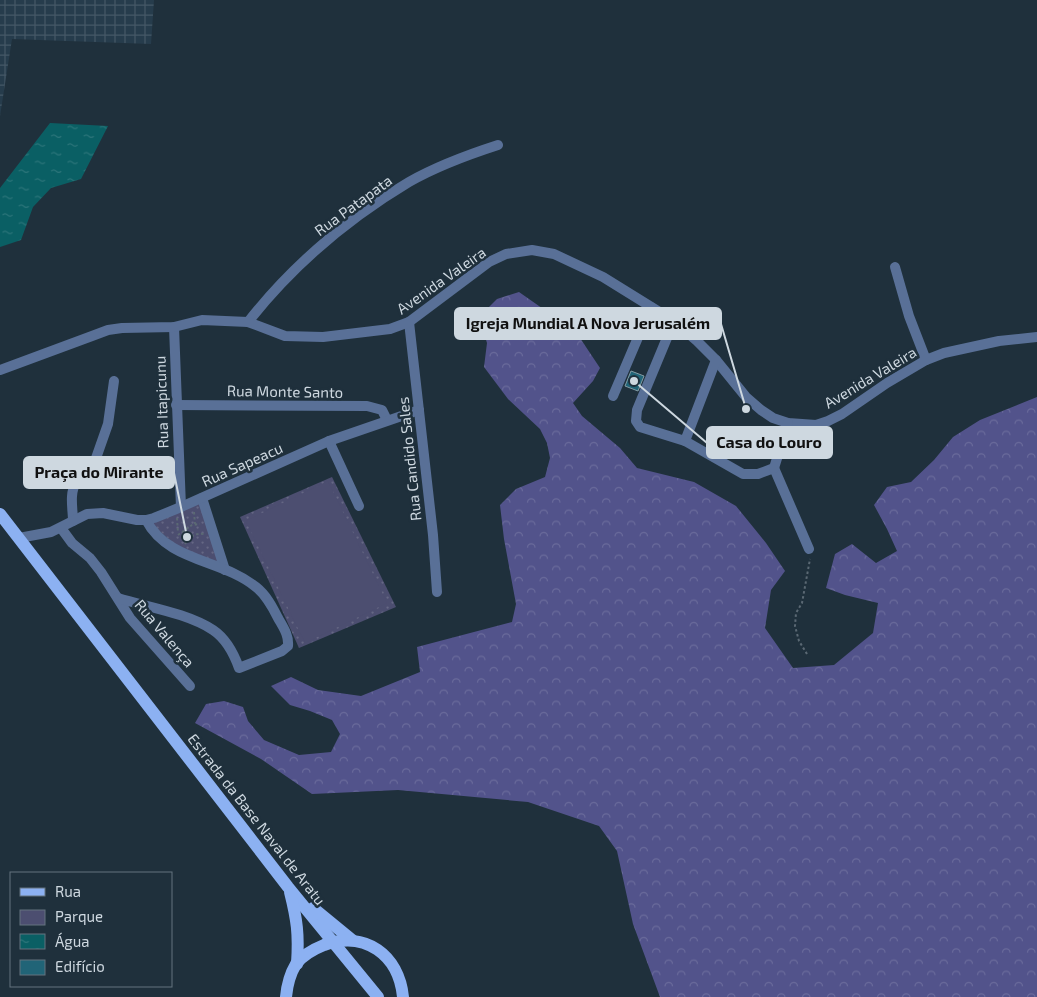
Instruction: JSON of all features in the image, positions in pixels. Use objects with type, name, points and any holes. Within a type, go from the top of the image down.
[{"type":"main road","name":"Estrada da Base Naval de Aratu","points":[[0,514],[288,887],[378,997]]},
{"type":"main road","points":[[288,887],[352,940],[374,947],[381,952],[394,968],[404,993]]},
{"type":"main road","points":[[288,887],[298,928],[297,964]]},
{"type":"main road","points":[[286,997],[289,979],[297,964],[307,954],[316,948],[332,942],[352,940]]},
{"type":"street","name":"Rua Patapata","points":[[248,322],[264,302],[301,264],[382,200],[440,167],[498,145]]},
{"type":"street","name":"Avenida Valeira","points":[[0,370],[108,330],[122,328],[174,327],[202,320],[248,322],[284,336],[323,337],[390,329],[409,322],[489,262],[506,254],[532,250],[550,252],[570,260],[603,277],[674,321],[716,360],[746,397],[773,418],[788,423],[816,425],[835,418],[887,383],[926,360],[944,353],[973,346],[1037,337]]},
{"type":"street","points":[[895,267],[926,360]]},
{"type":"street","points":[[613,396],[651,307]]},
{"type":"street","points":[[674,321],[637,410],[636,421],[640,427],[685,441],[743,474],[758,474],[774,468]]},
{"type":"street","name":"Rua Candido Sales","points":[[409,322],[437,592]]},
{"type":"street","name":"Rua Itapicunu","points":[[174,327],[180,508]]},
{"type":"street","points":[[685,441],[716,360]]},
{"type":"street","points":[[98,472],[95,460],[108,424],[114,382]]},
{"type":"street","name":"Rua Monte Santo","points":[[176,405],[367,406],[382,410],[387,420]]},
{"type":"street","name":"Rua Sapeacu","points":[[19,538],[40,535],[61,528],[87,514],[94,513],[146,520],[180,508],[330,441],[419,410]]},
{"type":"street","points":[[788,423],[774,468],[809,550]]},
{"type":"street","points":[[330,441],[359,506]]},
{"type":"street","points":[[73,521],[72,496],[78,479],[98,472],[178,467]]},
{"type":"street","points":[[202,498],[225,570]]},
{"type":"street","points":[[146,520],[154,534],[181,553],[225,570]]},
{"type":"street","name":"Rua Valença","points":[[61,528],[72,543],[90,558],[101,572],[130,618],[149,642],[190,686]]},
{"type":"street","name":"Rua Valença","points":[[118,598],[190,619],[214,631],[232,653],[239,668],[287,648],[286,631],[264,594],[248,581],[225,570]]},
{"type":"path","points":[[180,508],[178,534],[181,553]]},
{"type":"path","points":[[178,534],[192,525],[202,525]]},
{"type":"path","points":[[181,553],[190,537],[194,534],[206,536],[204,530]]},
{"type":"path","points":[[807,654],[799,642],[795,626],[796,613],[802,604],[810,557],[809,550]]},
{"type":"shaded area","points":[[0,0],[154,0],[151,44],[12,39],[0,116]]},
{"type":"green space","points":[[519,292],[572,326],[600,368],[593,381],[573,403],[582,416],[620,448],[637,468],[694,482],[736,506],[766,543],[785,571],[771,590],[765,628],[793,668],[834,665],[873,633],[878,603],[826,588],[835,554],[852,544],[876,563],[897,551],[874,505],[887,487],[911,482],[934,460],[953,437],[980,420],[1037,397],[1037,997],[660,997],[633,924],[617,851],[599,826],[528,802],[398,790],[312,794],[261,759],[195,723],[206,704],[224,701],[243,707],[248,721],[264,740],[299,755],[331,752],[340,734],[332,720],[290,705],[271,686],[291,677],[318,690],[361,696],[420,672],[417,647],[512,622],[516,604],[500,505],[516,489],[545,477],[550,458],[547,443],[540,429],[508,399],[484,367],[487,343],[479,317],[497,299]]},
{"type":"green space","points":[[332,477],[396,607],[299,648],[240,517]]},
{"type":"green space","points":[[328,481],[387,603],[305,643],[246,521]]},
{"type":"green space","points":[[201,501],[222,567],[182,551],[148,521]]},
{"type":"water","points":[[50,123],[108,126],[81,179],[51,188],[33,207],[21,240],[0,247],[0,188]]},
{"type":"building","points":[[631,371],[644,376],[638,391],[625,386]]},
{"type":"place","name":"Casa do Louro","points":[[634,381]]},
{"type":"place","name":"Igreja Mundial A Nova Jerusalém","points":[[746,409]]},
{"type":"place","name":"Praça do Mirante","points":[[187,537]]}]
